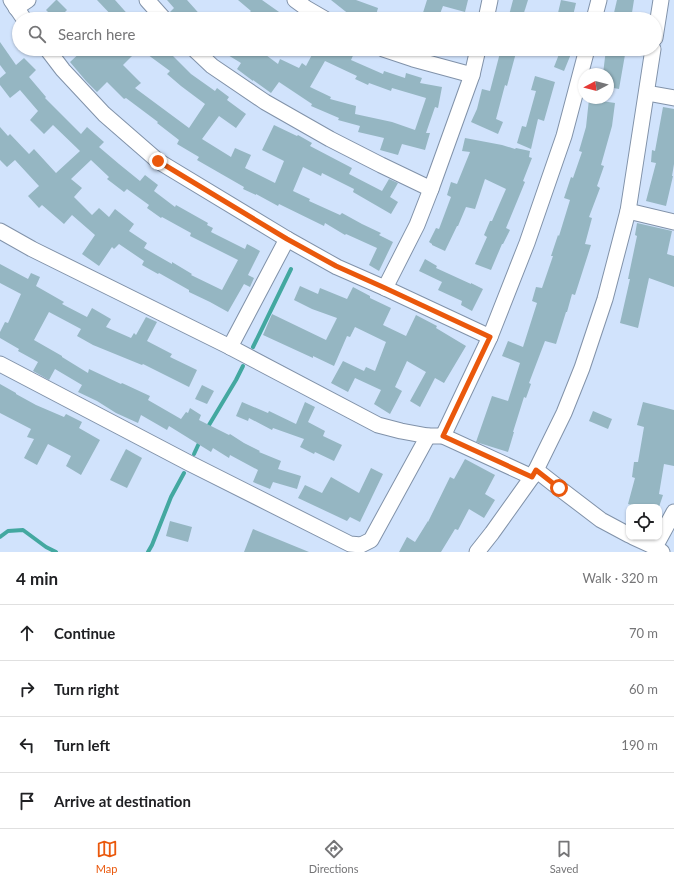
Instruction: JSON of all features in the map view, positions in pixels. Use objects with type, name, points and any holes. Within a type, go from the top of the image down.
[{"type":"street","points":[[147,0],[158,12]]},
{"type":"street","points":[[294,0],[313,12]]},
{"type":"street","points":[[487,12],[490,0]]},
{"type":"street","points":[[596,12],[599,0]]},
{"type":"street","points":[[659,12],[661,0]]},
{"type":"street","points":[[52,56],[63,70],[104,114],[158,161],[287,239],[336,266],[490,337]]},
{"type":"street","points":[[201,56],[212,66],[266,102],[330,139],[431,189]]},
{"type":"street","points":[[404,56],[472,75]]},
{"type":"street","points":[[385,288],[417,225],[472,75],[476,56]]},
{"type":"street","points":[[443,436],[490,337],[526,243],[564,136],[585,56]]},
{"type":"street","points":[[477,552],[534,473],[564,413],[582,368],[605,299],[628,210],[652,56]]},
{"type":"street","points":[[647,93],[674,98]]},
{"type":"street","points":[[628,210],[674,222]]},
{"type":"street","points":[[0,231],[32,249],[230,347],[378,425],[428,436],[443,436],[534,473],[559,488],[601,520],[626,533]]},
{"type":"street","points":[[230,347],[287,239]]},
{"type":"street","points":[[0,364],[189,463],[350,544],[361,545],[370,540],[428,436]]},
{"type":"street","points":[[640,540],[659,549],[674,512]]},
{"type":"building","points":[[57,0],[67,10],[65,12],[48,12],[46,10]]},
{"type":"building","points":[[97,0],[115,0],[126,12],[108,12]]},
{"type":"building","points":[[167,0],[187,0],[198,12],[170,12],[174,8]]},
{"type":"building","points":[[238,0],[262,0],[279,12],[250,12],[251,11]]},
{"type":"building","points":[[331,0],[356,0],[378,8],[377,12],[346,12]]},
{"type":"building","points":[[427,0],[468,0],[465,12],[443,6],[441,12],[423,12]]},
{"type":"building","points":[[513,0],[528,0],[524,12],[510,12]]},
{"type":"building","points":[[561,0],[576,3],[574,12],[558,12]]},
{"type":"building","points":[[617,0],[634,0],[632,12],[614,12]]},
{"type":"building","points":[[0,42],[16,65],[24,58],[36,70],[29,77],[46,97],[45,98],[81,134],[87,127],[104,142],[99,147],[119,164],[140,181],[145,175],[158,185],[154,191],[175,207],[176,205],[208,223],[207,225],[213,228],[211,232],[245,249],[247,244],[260,251],[248,275],[254,278],[250,287],[244,284],[228,312],[142,265],[144,261],[119,244],[114,249],[112,247],[99,266],[82,254],[95,235],[72,215],[64,224],[42,205],[39,208],[28,196],[39,186],[15,160],[7,167],[0,160],[0,127],[8,136],[10,134],[29,154],[34,149],[56,173],[80,151],[53,125],[44,134],[30,120],[38,111],[20,90],[10,98],[0,85],[0,78],[6,73],[0,65]],"holes":[[[91,160],[109,177],[107,179],[124,192],[127,189],[149,205],[147,208],[161,218],[162,217],[191,233],[190,236],[238,260],[222,290],[191,275],[192,274],[172,262],[172,264],[144,248],[147,243],[129,231],[134,224],[115,209],[109,217],[99,208],[92,215],[74,197],[82,188],[71,179]]]},
{"type":"building","points":[[76,56],[132,56],[123,65],[141,83],[135,88],[189,128],[205,104],[167,74],[170,71],[150,56],[173,56],[191,74],[215,91],[217,88],[229,97],[227,100],[246,114],[236,128],[219,116],[202,139],[231,157],[235,148],[251,155],[245,168],[275,183],[284,161],[262,150],[274,125],[297,136],[298,135],[312,143],[310,146],[352,168],[349,174],[382,191],[389,179],[398,183],[390,197],[398,202],[391,214],[353,192],[354,189],[322,173],[321,176],[303,167],[293,191],[310,199],[309,201],[340,215],[342,213],[381,233],[379,235],[393,242],[379,271],[369,265],[377,248],[346,234],[345,235],[325,223],[324,226],[279,204],[278,206],[243,189],[244,187],[197,160],[199,157],[177,144],[179,140],[126,98],[124,99],[107,82],[97,92],[70,62]]},
{"type":"building","points":[[230,56],[267,56],[278,64],[280,59],[299,68],[302,63],[306,66],[311,56],[353,56],[351,60],[383,74],[384,71],[405,78],[406,73],[422,78],[420,83],[442,87],[438,108],[435,107],[426,133],[430,133],[425,150],[402,144],[398,155],[380,150],[384,138],[358,132],[360,126],[338,120],[339,118],[311,106],[312,104],[279,82],[271,93],[237,69],[241,63]],"holes":[[[325,61],[357,76],[355,79],[368,85],[369,83],[391,91],[392,88],[426,98],[415,130],[392,122],[355,114],[356,106],[330,99],[331,97],[310,87]]]},
{"type":"building","points":[[499,56],[515,56],[507,86],[505,85],[496,119],[503,122],[498,134],[471,122],[477,109],[482,89],[490,91]]},
{"type":"building","points":[[558,56],[570,56],[564,71],[554,67]]},
{"type":"building","points":[[605,56],[625,56],[619,89],[614,88],[614,68],[604,68]]},
{"type":"building","points":[[535,76],[555,82],[544,121],[538,119],[531,149],[517,143],[522,126],[526,127],[536,91],[531,90]]},
{"type":"building","points":[[615,103],[612,126],[601,165],[604,166],[597,186],[600,188],[589,217],[592,218],[585,244],[591,245],[575,295],[572,294],[556,344],[545,341],[529,383],[531,384],[526,398],[524,397],[508,452],[476,442],[492,396],[508,401],[520,363],[502,356],[508,341],[523,347],[537,303],[532,301],[536,287],[542,288],[570,200],[564,198],[582,152],[579,151],[586,127],[588,104]]},
{"type":"building","points":[[663,107],[674,109],[674,164],[673,176],[666,206],[646,201],[656,163],[651,162],[652,150],[655,151]]},
{"type":"building","points":[[465,138],[530,151],[529,157],[532,158],[523,181],[525,182],[506,228],[510,230],[502,244],[491,270],[475,264],[487,237],[484,235],[506,189],[485,179],[475,209],[466,207],[445,251],[429,242],[436,228],[439,229],[451,197],[447,195],[451,182],[457,184],[470,152],[462,151]]},
{"type":"building","points":[[637,223],[672,231],[667,254],[674,256],[674,287],[649,278],[638,328],[620,323],[630,279],[628,279],[637,236],[635,235]]},
{"type":"building","points":[[425,259],[437,266],[436,268],[483,289],[472,311],[461,305],[462,301],[438,290],[442,282],[419,271]]},
{"type":"building","points":[[0,264],[28,279],[31,273],[40,277],[36,286],[64,302],[62,304],[87,317],[92,308],[111,319],[106,327],[131,338],[134,333],[136,335],[146,317],[157,322],[147,341],[172,354],[170,357],[197,370],[189,387],[143,364],[142,365],[93,345],[77,336],[81,329],[49,312],[34,340],[88,373],[89,369],[150,396],[148,400],[181,419],[186,412],[188,413],[190,408],[201,415],[199,420],[229,435],[230,434],[260,451],[259,452],[281,461],[278,469],[301,476],[297,489],[273,482],[270,489],[253,482],[258,470],[230,455],[229,458],[213,448],[211,452],[169,426],[167,430],[141,415],[138,423],[116,413],[97,401],[78,392],[82,385],[55,369],[49,380],[33,371],[38,362],[18,351],[19,349],[0,338],[0,332],[5,322],[8,323],[21,294],[0,283]]},
{"type":"building","points":[[300,286],[318,294],[320,288],[347,299],[353,287],[370,296],[370,298],[391,308],[383,325],[406,336],[416,315],[437,326],[436,328],[466,346],[444,383],[435,378],[420,407],[410,401],[426,372],[407,361],[395,387],[402,391],[390,414],[374,404],[381,390],[355,378],[348,392],[331,383],[343,361],[364,371],[366,367],[375,371],[386,342],[355,327],[350,337],[347,336],[334,366],[263,335],[272,314],[326,340],[337,318],[312,309],[294,300]]},
{"type":"building","points":[[0,384],[36,405],[64,417],[66,414],[82,422],[79,428],[100,440],[81,475],[66,466],[71,456],[48,444],[37,465],[24,458],[34,439],[27,437],[31,429],[0,413]]},
{"type":"building","points":[[202,385],[214,391],[207,404],[195,399]]},
{"type":"building","points":[[242,402],[268,413],[269,411],[296,424],[305,402],[315,407],[308,422],[325,431],[323,436],[342,445],[334,461],[300,447],[304,439],[273,428],[272,430],[249,418],[248,421],[236,416]]},
{"type":"building","points":[[643,402],[674,410],[674,466],[664,464],[659,494],[663,495],[660,504],[628,504],[635,478],[632,477],[634,462],[638,462],[644,427],[637,425]]},
{"type":"building","points":[[593,411],[612,419],[608,429],[589,421]]},
{"type":"building","points":[[126,449],[142,458],[127,488],[110,480]]},
{"type":"building","points":[[465,459],[495,475],[485,494],[495,500],[484,518],[469,509],[458,530],[455,529],[441,552],[399,552],[407,537],[415,542],[428,522],[450,477],[454,479]]},
{"type":"building","points":[[371,468],[383,474],[360,522],[350,517],[347,521],[298,498],[305,485],[322,493],[331,477],[359,493]]},
{"type":"building","points":[[170,521],[192,527],[188,542],[166,536]]},
{"type":"building","points":[[253,529],[309,552],[244,552]]},
{"type":"waterway","points":[[253,347],[291,269]]},
{"type":"waterway","points":[[206,430],[243,366]]},
{"type":"waterway","points":[[194,454],[200,441]]},
{"type":"waterway","points":[[148,552],[171,497],[184,473]]},
{"type":"waterway","points":[[0,537],[8,531],[23,530],[46,547],[56,552]]},
{"type":"route","points":[[158,161],[287,239],[336,266],[490,337],[443,436],[532,477],[536,470],[559,488]]}]
